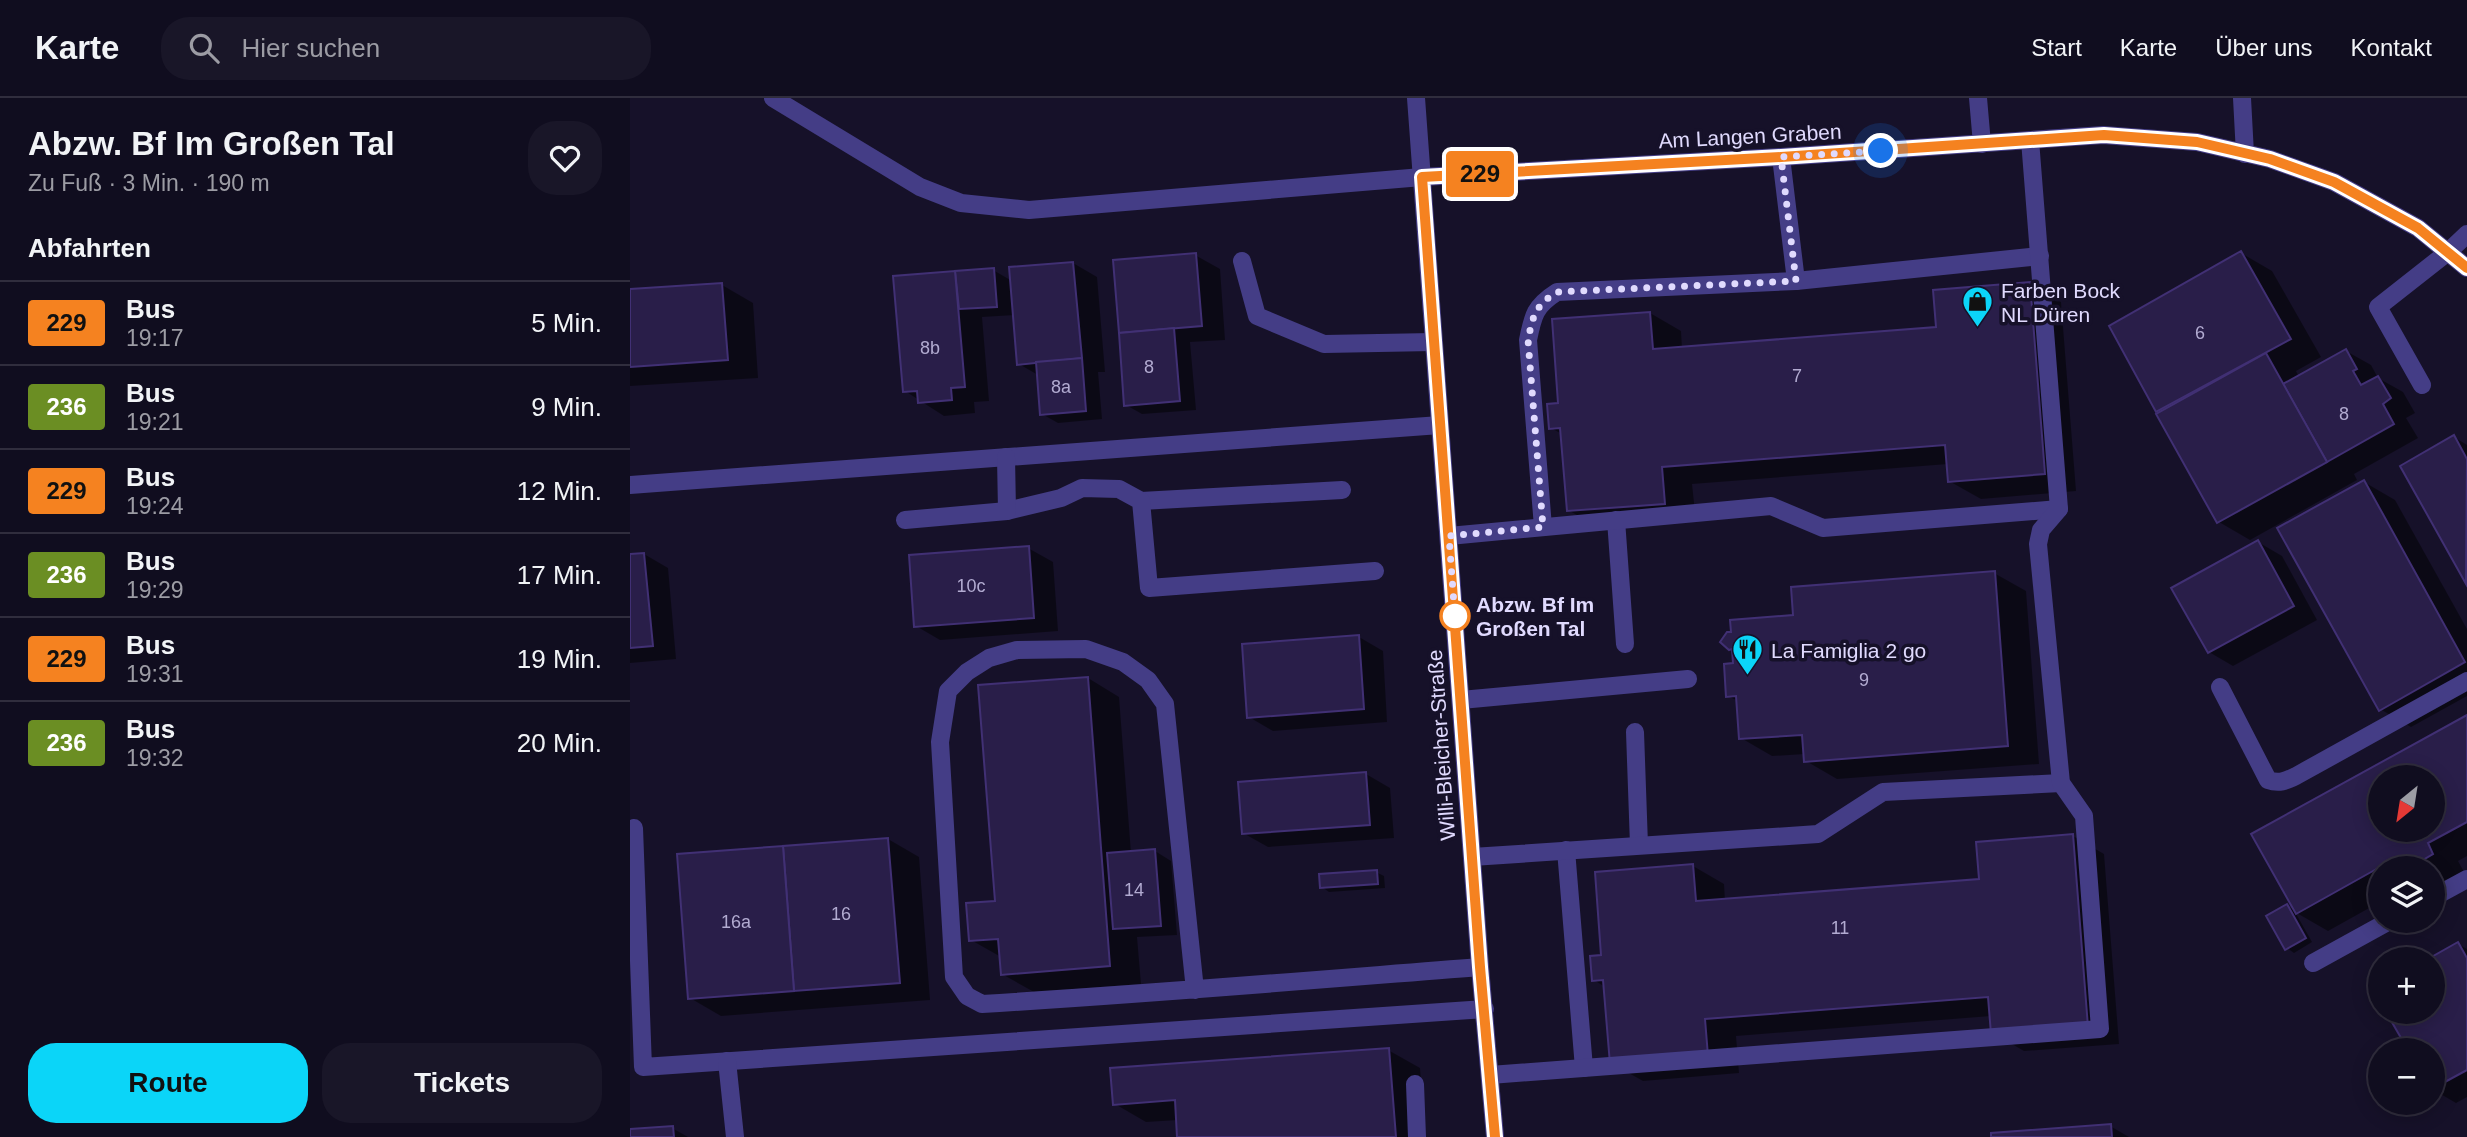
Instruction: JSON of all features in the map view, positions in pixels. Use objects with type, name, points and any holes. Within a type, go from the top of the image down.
[{"type":"street","name":"Am Langen Graben","points":[[773,98],[920,187],[961,203],[1029,210],[1422,177],[1781,157],[2104,135],[2197,142],[2270,159],[2334,182],[2418,228],[2467,268]]},
{"type":"street","name":"Willi-Bleicher-Straße","points":[[1416,98],[1495,1137]]},
{"type":"street","points":[[1978,98],[1982,144]]},
{"type":"street","points":[[2242,98],[2245,154]]},
{"type":"street","points":[[1490,1075],[2100,1028],[2084,816],[2061,783],[2038,544],[2041,530],[2059,509],[2030,140]]},
{"type":"street","points":[[1781,157],[1796,281]]},
{"type":"street","points":[[2422,386],[2378,307],[2467,234]]},
{"type":"street","points":[[1543,527],[1528,340],[1533,317],[1540,303],[1557,292],[1796,281],[2040,256]]},
{"type":"street","points":[[1242,261],[1257,316],[1324,344],[1433,342]]},
{"type":"street","points":[[630,485],[1440,425]]},
{"type":"street","points":[[1006,457],[1007,511]]},
{"type":"street","points":[[905,520],[1007,511],[1061,498],[1082,488],[1119,489],[1140,500],[1342,490]]},
{"type":"street","points":[[1140,500],[1149,588],[1375,570]]},
{"type":"street","points":[[1449,536],[1771,506],[1823,528],[2059,509]]},
{"type":"street","points":[[1616,520],[1625,644]]},
{"type":"street","points":[[1195,990],[1166,704],[1148,680],[1123,662],[1086,649],[1017,650],[989,658],[967,672],[948,691],[940,742],[954,977],[967,996],[982,1004],[1195,990],[1480,967]]},
{"type":"street","points":[[1461,700],[1688,679]]},
{"type":"street","points":[[2220,687],[2268,780],[2274,783],[2296,776],[2467,681]]},
{"type":"street","points":[[1635,732],[1639,845]]},
{"type":"street","points":[[1472,857],[1818,834],[1883,792],[2061,783]]},
{"type":"street","points":[[634,828],[643,1067],[1485,1009]]},
{"type":"street","points":[[1566,850],[1584,1068]]},
{"type":"street","points":[[2445,891],[2467,879]]},
{"type":"street","points":[[2313,963],[2368,933]]},
{"type":"street","points":[[727,1061],[735,1137]]},
{"type":"street","points":[[1415,1084],[1416,1137]]},
{"type":"building","points":[[2241,251],[2291,339],[2156,412],[2109,326]]},
{"type":"building","points":[[1196,253],[1202,326],[1119,333],[1113,260]]},
{"type":"building","points":[[1073,262],[1082,358],[1017,365],[1009,267]]},
{"type":"building","points":[[994,268],[997,307],[959,309],[955,271]]},
{"type":"building","points":[[955,271],[965,387],[951,388],[952,400],[918,403],[917,391],[903,392],[893,276]]},
{"type":"building","points":[[2030,282],[2045,474],[1948,482],[1945,445],[1662,467],[1665,504],[1567,511],[1560,428],[1549,429],[1547,404],[1558,403],[1552,319],[1650,312],[1653,349],[1936,327],[1933,290]]},
{"type":"building","points":[[722,283],[728,360],[630,367],[630,289]]},
{"type":"building","points":[[1174,328],[1180,401],[1124,406],[1119,333]]},
{"type":"building","points":[[2346,349],[2357,369],[2353,371],[2361,385],[2378,376],[2391,398],[2383,404],[2394,424],[2327,462],[2283,384]]},
{"type":"building","points":[[2266,353],[2327,462],[2217,523],[2156,414]]},
{"type":"building","points":[[1082,358],[1086,411],[1040,415],[1036,362]]},
{"type":"building","points":[[2454,435],[2467,459],[2466,584],[2400,466]]},
{"type":"building","points":[[2364,480],[2465,662],[2379,711],[2277,528]]},
{"type":"building","points":[[2258,540],[2294,606],[2208,653],[2171,588]]},
{"type":"building","points":[[1029,546],[1034,618],[914,627],[909,555]]},
{"type":"building","points":[[644,553],[653,646],[630,648],[630,554]]},
{"type":"building","points":[[1995,571],[2008,746],[1804,762],[1802,735],[1739,739],[1736,696],[1726,697],[1724,664],[1733,663],[1732,649],[1729,650],[1720,642],[1727,632],[1731,632],[1730,620],[1793,615],[1791,587]]},
{"type":"building","points":[[1359,635],[1364,709],[1247,718],[1242,644]]},
{"type":"building","points":[[1088,677],[1110,966],[1001,975],[998,939],[969,941],[966,903],[995,901],[978,685]]},
{"type":"building","points":[[2467,715],[2467,822],[2445,834],[2445,765],[2376,765]]},
{"type":"building","points":[[2368,770],[2368,842],[2430,842],[2433,854],[2368,856],[2368,874],[2296,914],[2251,834]]},
{"type":"building","points":[[1366,772],[1370,825],[1242,834],[1238,782]]},
{"type":"building","points":[[2073,834],[2088,1027],[1991,1034],[1988,997],[1705,1019],[1708,1056],[1610,1064],[1603,980],[1592,981],[1590,956],[1601,955],[1595,872],[1693,864],[1696,901],[1979,879],[1976,842]]},
{"type":"building","points":[[888,838],[900,983],[794,991],[783,846]]},
{"type":"building","points":[[783,846],[794,991],[688,999],[677,854]]},
{"type":"building","points":[[1155,849],[1161,926],[1113,929],[1107,853]]},
{"type":"building","points":[[1377,870],[1378,884],[1320,888],[1319,874]]},
{"type":"building","points":[[2287,904],[2306,938],[2285,950],[2266,916]]},
{"type":"building","points":[[2458,942],[2467,958],[2467,1070],[2445,1082],[2445,1038],[2401,1038],[2393,1024],[2445,1024],[2445,949]]},
{"type":"building","points":[[1389,1048],[1396,1137],[1177,1137],[1175,1100],[1113,1105],[1110,1068]]},
{"type":"building","points":[[2111,1124],[2112,1137],[1991,1137],[1991,1133]]},
{"type":"building","points":[[673,1126],[674,1137],[630,1137],[630,1129]]},
{"type":"bus line","name":"229","points":[[1495,1137],[1422,177],[1781,157],[2104,135],[2197,142],[2270,159],[2334,182],[2418,228],[2467,268]]},
{"type":"place","name":"Farben Bock NL Düren","points":[[1978,329]]},
{"type":"place","name":"Abzw. Bf Im Großen Tal","points":[[1455,616]]},
{"type":"place","name":"La Famiglia 2 go","points":[[1748,677]]},
{"type":"route","points":[[1455,616],[1455,619],[1449,536],[1543,527],[1528,340],[1533,317],[1540,303],[1557,292],[1796,281],[1781,157],[1881,151]]}]
